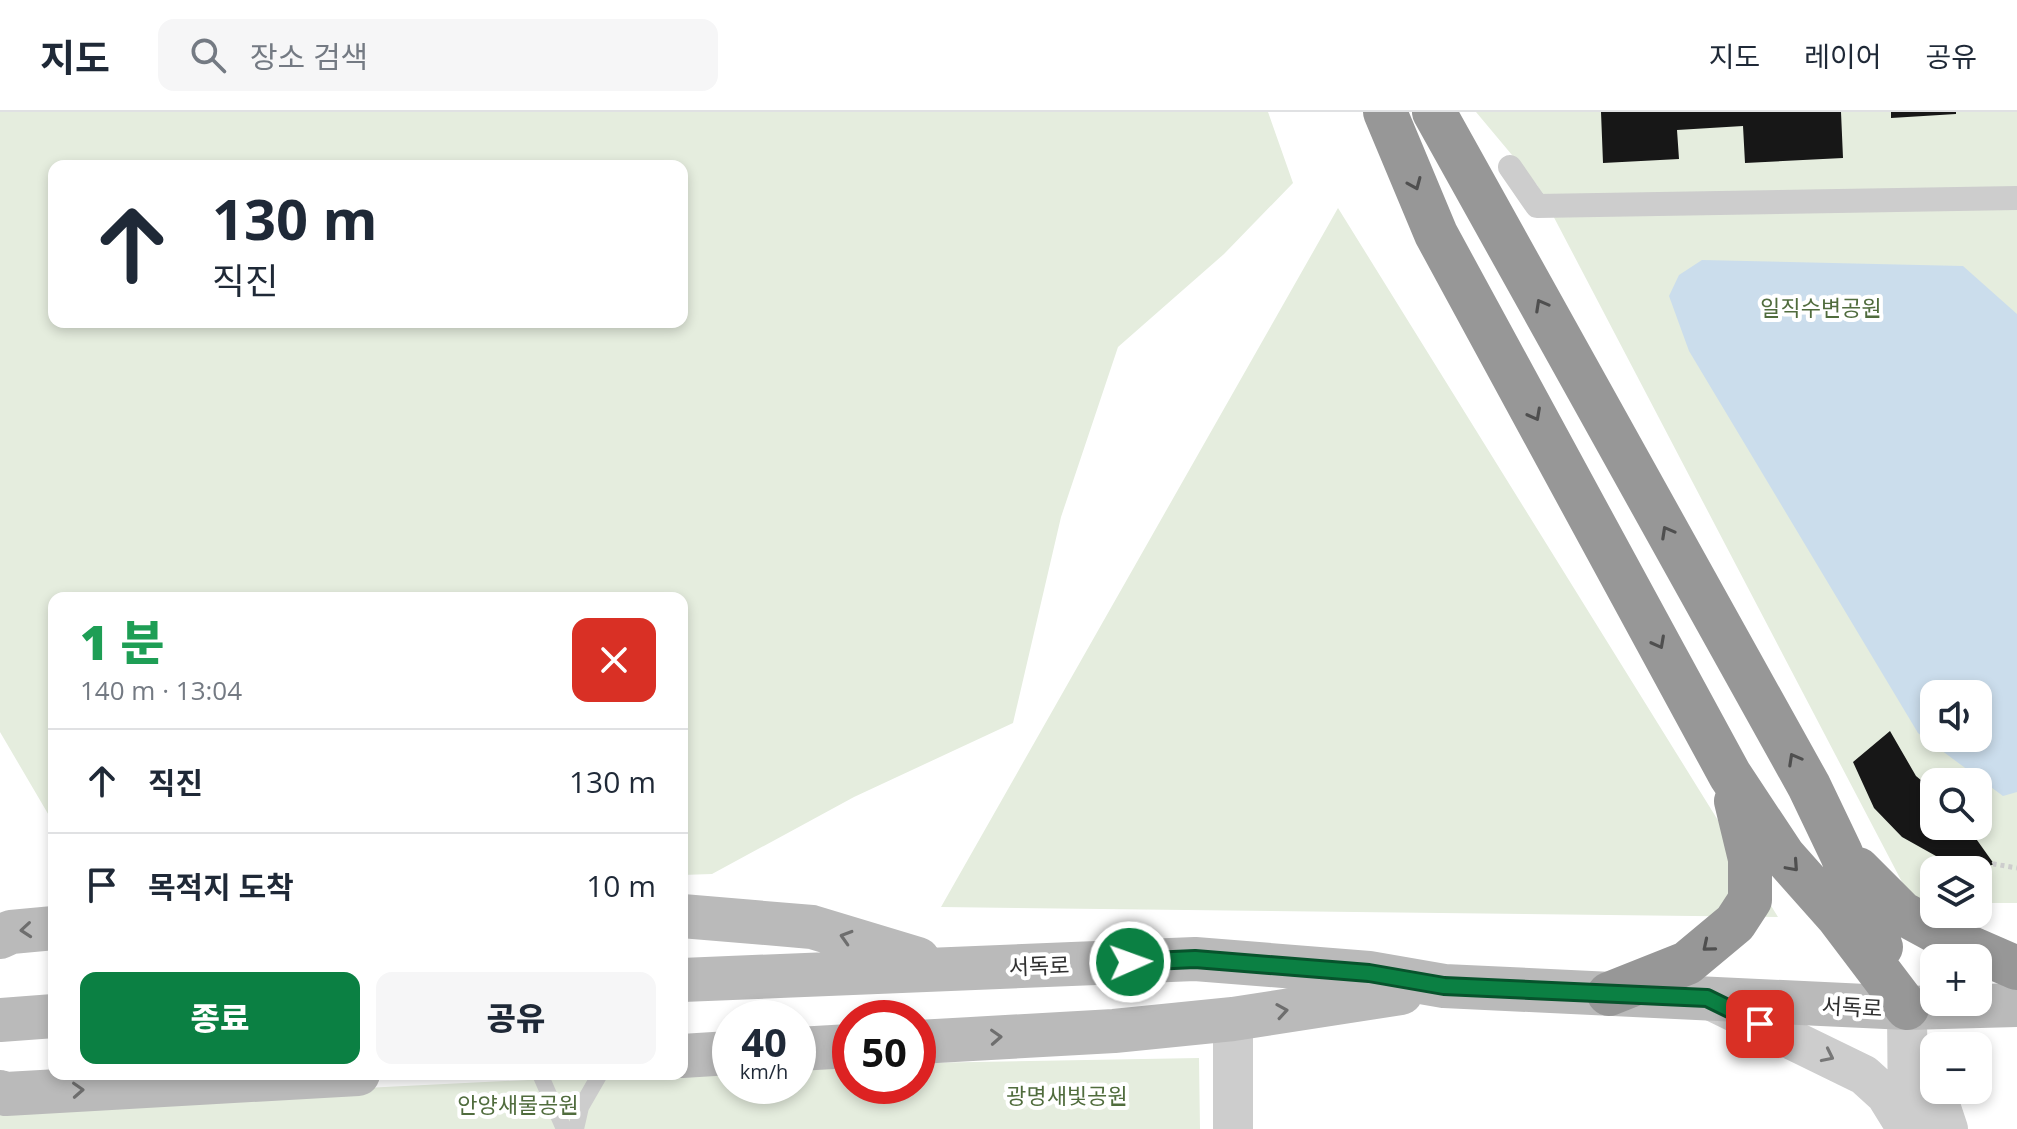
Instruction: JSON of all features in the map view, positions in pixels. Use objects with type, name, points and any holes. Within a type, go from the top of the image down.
[{"type":"highway","points":[[1385,112],[1436,234],[1730,775],[1783,855],[1838,917],[1907,1008]]},
{"type":"highway","points":[[1434,112],[1802,774],[1841,853],[1907,1008]]},
{"type":"highway","points":[[1609,994],[1687,963],[1735,923],[1750,900],[1750,859],[1730,775]]},
{"type":"highway","points":[[1841,853],[1902,913],[1948,938],[2017,968]]},
{"type":"main road","points":[[688,917],[812,927],[947,968]]},
{"type":"main road","points":[[0,937],[11,932],[48,929]]},
{"type":"main road","name":"서독로","points":[[688,980],[1195,959],[1369,973],[1444,986],[1907,1008],[2017,1005]]},
{"type":"main road","points":[[936,1041],[1114,1031],[1233,1019],[1444,986]]},
{"type":"main road","points":[[688,1056],[712,1054]]},
{"type":"main road","points":[[0,1092],[252,1080]]},
{"type":"street","points":[[1510,167],[1537,206],[2017,198]]},
{"type":"street","points":[[1707,998],[1864,1075],[1886,1095],[1908,1129]]},
{"type":"street","points":[[1907,1008],[1920,1047]]},
{"type":"street","points":[[1907,1008],[1908,1129]]},
{"type":"street","points":[[1233,1019],[1233,1129]]},
{"type":"street","points":[[1939,1104],[1948,1129]]},
{"type":"lane","points":[[543,1080],[564,1129]]},
{"type":"lane","points":[[576,1129],[581,1107],[597,1080]]},
{"type":"path","points":[[1992,865],[2017,868]]},
{"type":"green space","points":[[0,112],[1268,112],[1293,183],[1224,254],[1118,347],[1061,517],[1013,723],[854,797],[712,874],[688,875],[688,592],[48,592],[48,814],[0,732]]},
{"type":"green space","name":"일직수변공원","points":[[1476,112],[2017,112],[2017,903],[1992,903],[1992,856],[1920,856],[1920,903],[1913,903],[1537,185]]},
{"type":"green space","points":[[1338,208],[1778,917],[941,907]]},
{"type":"green space","name":"광명새빛공원","points":[[1199,1058],[1200,1129],[0,1129],[0,1106],[527,1080],[688,1080],[688,1072],[712,1071],[712,1104],[816,1104],[816,1066],[832,1066],[832,1104],[936,1104],[936,1063]]},
{"type":"water","points":[[1702,260],[1963,266],[2017,314],[2017,792],[2003,796],[1992,788],[1992,768],[1965,768],[1944,752],[1992,752],[1992,680],[1920,680],[1920,734],[1918,733],[1689,351],[1669,296],[1679,275]]},
{"type":"building","points":[[1601,112],[1841,112],[1843,158],[1745,163],[1743,126],[1677,130],[1679,159],[1603,163]]},
{"type":"building","points":[[1891,112],[1956,112],[1956,114],[1891,118]]},
{"type":"building","points":[[1890,731],[1920,779],[1920,840],[1977,840],[1988,856],[1936,856],[1902,837],[1874,808],[1853,762]]},
{"type":"route","points":[[1130,962],[1195,959],[1369,973],[1444,986],[1707,998],[1760,1024]]},
{"type":"park label","name":"안양새물공원","points":[[518,1104]]}]
